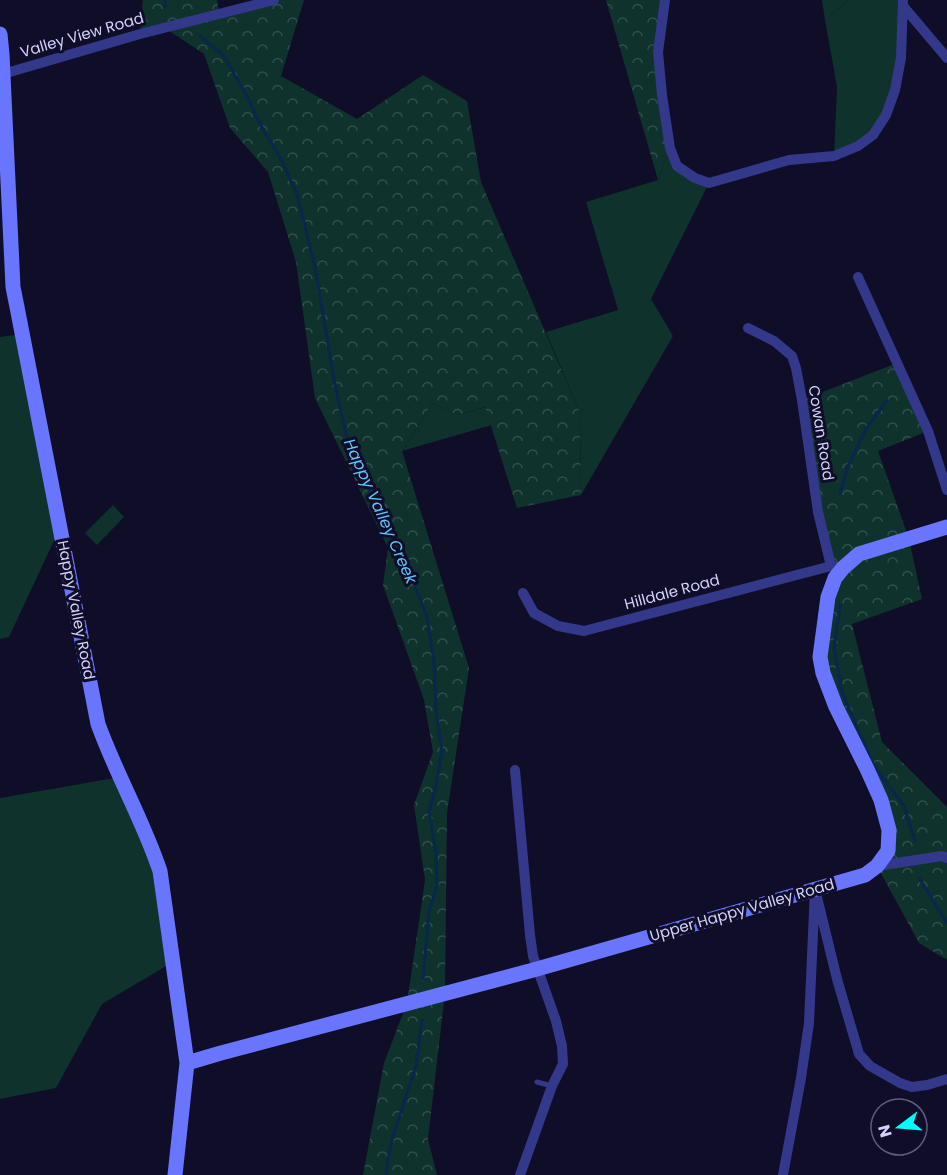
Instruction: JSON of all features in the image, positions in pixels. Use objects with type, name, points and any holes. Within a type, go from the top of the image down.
[{"type":"street","name":"Valley View Road","points":[[3,74],[140,34],[273,0]]},
{"type":"street","points":[[665,0],[658,52],[670,148],[677,166],[695,178],[709,183],[789,160],[834,156],[858,146],[873,135],[886,116],[895,90],[901,58],[903,3]]},
{"type":"street","points":[[903,3],[947,58]]},
{"type":"street","name":"Happy Valley Road","points":[[0,34],[13,287],[98,724],[108,753],[152,845],[160,871],[187,1063],[175,1175]]},
{"type":"street","points":[[858,277],[928,431],[947,490]]},
{"type":"street","name":"Cowan Road","points":[[748,328],[774,341],[792,356],[802,400],[818,513],[837,567]]},
{"type":"street","points":[[877,866],[888,851],[889,830],[881,800],[836,708],[823,673],[820,657],[828,597],[837,567],[859,554],[947,527]]},
{"type":"street","name":"Hilldale Road","points":[[523,593],[534,613],[558,626],[584,631],[837,567]]},
{"type":"street","points":[[515,770],[533,956],[556,1021],[562,1047],[562,1064],[520,1175]]},
{"type":"street","points":[[877,866],[942,856],[947,858]]},
{"type":"street","name":"Upper Happy Valley Road","points":[[187,1063],[537,969],[865,874],[877,866]]},
{"type":"street","points":[[815,889],[837,979],[859,1054],[870,1066],[912,1087],[947,1079]]},
{"type":"street","points":[[783,1175],[801,1078],[808,1023],[815,889]]},
{"type":"lane","points":[[537,1082],[552,1086]]},
{"type":"green space","points":[[143,0],[217,0],[219,13],[274,0],[304,0],[281,76],[357,119],[423,75],[467,101],[481,182],[580,413],[581,495],[517,508],[485,407],[457,415],[432,403],[402,451],[469,668],[447,813],[445,993],[428,1139],[437,1175],[363,1175],[384,1063],[407,1003],[425,880],[414,805],[433,752],[424,700],[383,585],[388,548],[315,398],[296,262],[268,172],[230,128],[204,54],[165,28],[140,34]]},
{"type":"green space","points":[[606,0],[665,0],[658,52],[670,148],[658,180]]},
{"type":"green space","points":[[822,0],[849,0],[825,20]]},
{"type":"green space","points":[[849,0],[903,0],[895,90],[873,135],[834,156],[837,87],[825,20]]},
{"type":"green space","points":[[670,148],[677,166],[709,183],[651,299],[673,336],[581,495],[580,413],[546,332],[618,310],[586,202],[658,180]]},
{"type":"green space","points":[[22,334],[60,528],[9,637],[0,639],[0,337]]},
{"type":"green space","points":[[897,363],[928,431],[878,451],[909,539],[922,599],[852,624],[882,742],[947,807],[947,960],[919,943],[877,866],[889,830],[823,673],[831,566],[802,400]]},
{"type":"green space","points":[[432,403],[457,415],[486,407],[492,425],[402,451]]},
{"type":"green space","points":[[113,505],[124,517],[97,545],[85,533]]},
{"type":"green space","points":[[120,777],[151,845],[173,962],[102,1004],[56,1088],[0,1099],[0,798]]},
{"type":"waterway","name":"Happy Valley Creek","points":[[165,0],[165,6]]},
{"type":"waterway","name":"Happy Valley Creek","points":[[200,36],[223,55],[281,159],[297,194],[315,267],[335,385],[346,434],[361,474],[407,565],[427,617],[434,662],[436,711],[442,752],[429,811],[436,853],[437,886],[429,911],[423,979]]},
{"type":"waterway","points":[[840,494],[848,466],[866,429],[887,400]]},
{"type":"waterway","points":[[840,605],[834,649],[842,692],[874,766],[904,806],[915,841]]},
{"type":"waterway","points":[[919,878],[947,923]]},
{"type":"waterway","name":"Happy Valley Creek","points":[[386,1175],[393,1136],[416,1066],[422,1020]]}]
